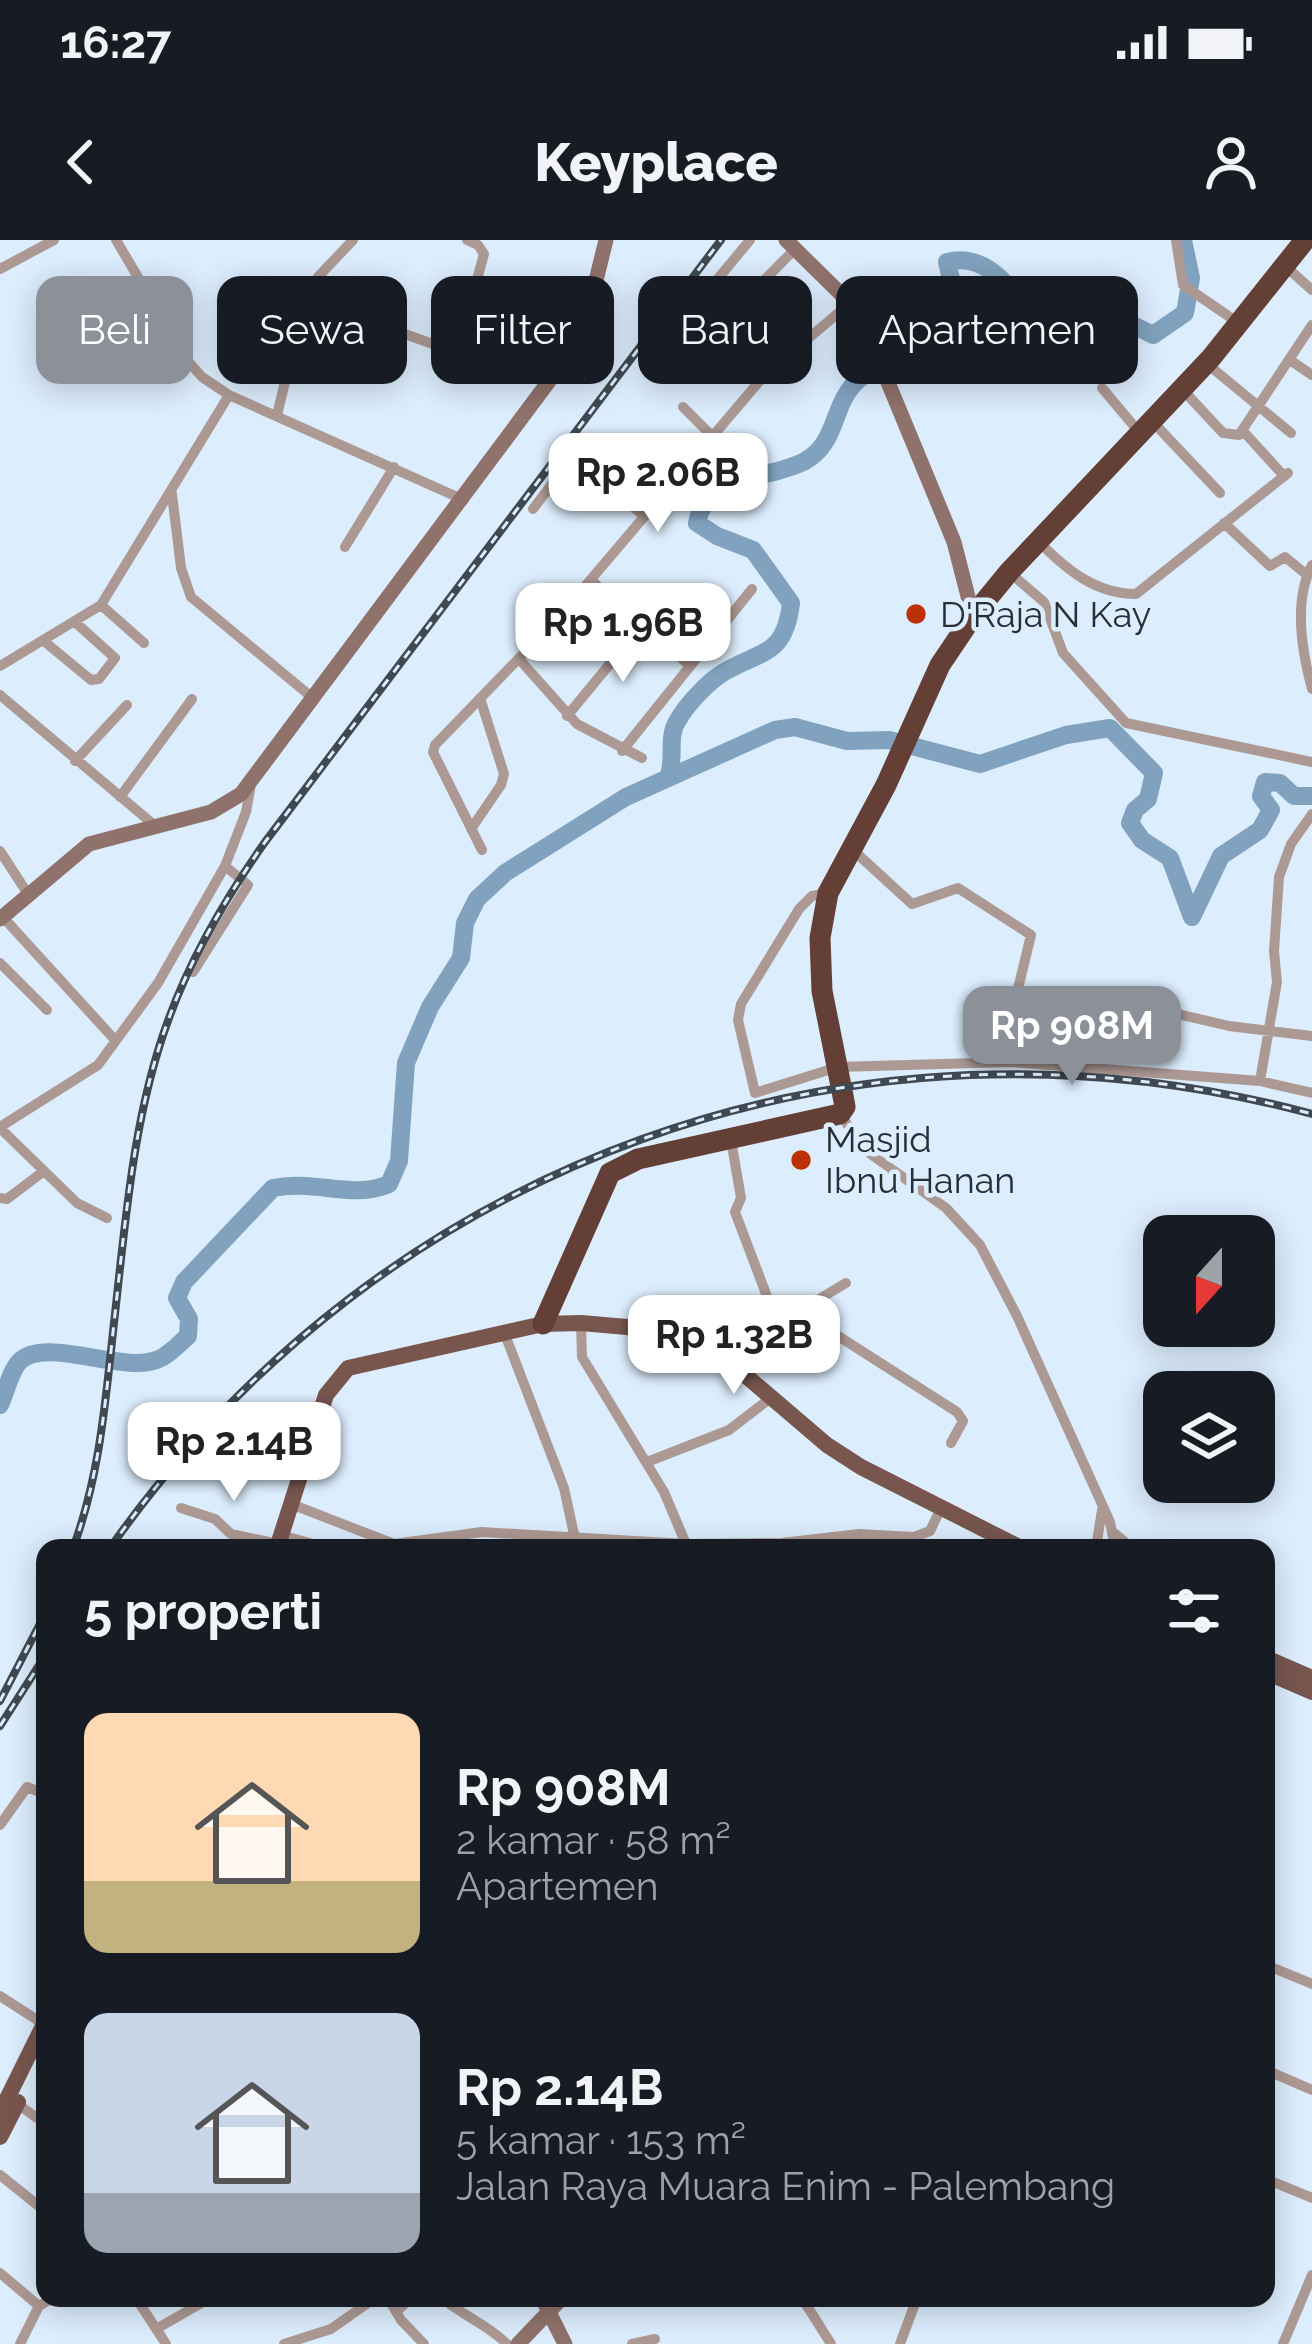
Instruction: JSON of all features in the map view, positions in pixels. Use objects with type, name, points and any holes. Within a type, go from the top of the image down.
[{"type":"highway","points":[[543,1324],[610,1173],[638,1159],[840,1114],[844,1107],[822,991],[820,938],[828,893],[940,665],[1009,572],[1240,325],[1305,240]]},
{"type":"main road","points":[[280,1539],[326,1395],[348,1368],[358,1362],[543,1324],[580,1323],[698,1344],[725,1358],[827,1445],[860,1467],[1004,1539]]},
{"type":"main road","points":[[1275,1662],[1312,1678]]},
{"type":"main road","points":[[1275,1676],[1312,1692]]},
{"type":"main road","points":[[6,2115],[36,2045]]},
{"type":"main road","points":[[6,2115],[36,2063]]},
{"type":"street","points":[[0,269],[54,240]]},
{"type":"street","points":[[116,240],[202,377],[229,395],[464,500]]},
{"type":"street","points":[[319,276],[353,240]]},
{"type":"street","points":[[466,240],[484,254],[478,276]]},
{"type":"street","points":[[597,276],[606,240]]},
{"type":"street","points":[[720,276],[750,240]]},
{"type":"street","points":[[1176,240],[1180,279],[1191,292],[1214,303],[1240,325]]},
{"type":"street","points":[[763,276],[791,244],[836,289]]},
{"type":"street","points":[[1284,265],[1312,290]]},
{"type":"street","points":[[812,335],[836,315]]},
{"type":"street","points":[[1182,389],[1223,433],[1236,437],[1312,325]]},
{"type":"street","points":[[1290,360],[1312,375]]},
{"type":"street","points":[[1206,363],[1291,433]]},
{"type":"street","points":[[277,415],[285,384]]},
{"type":"street","points":[[115,1040],[1,918],[89,844],[229,803],[314,699],[548,384]]},
{"type":"street","points":[[482,850],[433,748],[592,580],[757,384]]},
{"type":"street","points":[[889,384],[954,542],[973,616]]},
{"type":"street","points":[[1102,388],[1220,493]]},
{"type":"street","points":[[0,666],[101,605],[229,395]]},
{"type":"street","points":[[682,407],[712,436]]},
{"type":"street","points":[[1038,542],[1064,567],[1093,585],[1136,594],[1286,474],[1243,430]]},
{"type":"street","points":[[532,509],[574,456],[644,516]]},
{"type":"street","points":[[345,547],[394,467]]},
{"type":"street","points":[[172,494],[181,568],[191,597],[314,699]]},
{"type":"street","points":[[1224,523],[1270,566],[1285,557],[1309,570],[1302,651],[1312,689]]},
{"type":"street","points":[[1009,572],[1044,602],[1063,653],[1126,723],[1312,762]]},
{"type":"street","points":[[592,580],[689,665]]},
{"type":"street","points":[[622,751],[752,589]]},
{"type":"street","points":[[101,605],[144,643]]},
{"type":"street","points":[[45,642],[91,680],[99,680],[115,658],[76,623]]},
{"type":"street","points":[[567,716],[642,625]]},
{"type":"street","points":[[519,659],[567,716],[622,751],[642,758]]},
{"type":"street","points":[[0,695],[153,824]]},
{"type":"street","points":[[471,829],[504,779],[480,698]]},
{"type":"street","points":[[120,797],[192,699]]},
{"type":"street","points":[[75,761],[127,705]]},
{"type":"street","points":[[107,1218],[86,1210],[0,1128],[62,1086],[87,1075],[158,983],[225,866],[247,812],[252,780]]},
{"type":"street","points":[[1260,1081],[1277,982],[1279,877],[1291,844],[1312,814]]},
{"type":"street","points":[[853,850],[912,904],[957,887],[1031,935],[1016,997],[1011,1062]]},
{"type":"street","points":[[0,851],[28,894]]},
{"type":"street","points":[[194,972],[248,885],[225,866]]},
{"type":"street","points":[[828,893],[812,896],[799,909],[741,1004],[738,1020],[755,1093],[838,1067],[1011,1062],[1260,1081],[1312,1093]]},
{"type":"street","points":[[0,962],[46,1010]]},
{"type":"street","points":[[1016,997],[1139,1005],[1312,1036]]},
{"type":"street","points":[[1089,1065],[1103,1004]]},
{"type":"street","points":[[840,1114],[865,1150],[946,1208],[980,1245],[1017,1316],[1113,1539]]},
{"type":"street","points":[[731,1140],[741,1198],[735,1212],[771,1307],[799,1311],[962,1417],[951,1443]]},
{"type":"street","points":[[0,1198],[7,1199],[44,1171]]},
{"type":"street","points":[[799,1311],[846,1283]]},
{"type":"street","points":[[698,1344],[719,1310]]},
{"type":"street","points":[[580,1323],[581,1357],[664,1492],[684,1539]]},
{"type":"street","points":[[419,1539],[482,1532],[575,1539],[564,1487],[504,1332]]},
{"type":"street","points":[[647,1462],[729,1430],[772,1397]]},
{"type":"street","points":[[291,1504],[381,1539]]},
{"type":"street","points":[[817,1539],[860,1534],[914,1537],[930,1531],[942,1506]]},
{"type":"street","points":[[181,1508],[215,1519],[231,1534],[258,1539]]},
{"type":"street","points":[[1097,1539],[1102,1510]]},
{"type":"street","points":[[482,1532],[483,1539]]},
{"type":"street","points":[[1113,1532],[1121,1539]]},
{"type":"street","points":[[0,1825],[27,1787],[36,1790]]},
{"type":"street","points":[[1275,1969],[1312,1984]]},
{"type":"street","points":[[0,1996],[36,2018]]},
{"type":"street","points":[[1275,2074],[1312,2090]]},
{"type":"street","points":[[6,2115],[36,2118]]},
{"type":"street","points":[[0,2175],[36,2204]]},
{"type":"street","points":[[1275,2183],[1312,2198]]},
{"type":"street","points":[[0,2273],[36,2303]]},
{"type":"street","points":[[1283,2344],[1312,2275]]},
{"type":"street","points":[[20,2344],[38,2307]]},
{"type":"street","points":[[143,2307],[166,2344]]},
{"type":"street","points":[[158,2328],[194,2307]]},
{"type":"street","points":[[284,2344],[331,2329],[362,2307]]},
{"type":"street","points":[[394,2307],[424,2344]]},
{"type":"street","points":[[397,2311],[401,2307]]},
{"type":"street","points":[[453,2307],[485,2324],[507,2344]]},
{"type":"street","points":[[518,2344],[545,2307]]},
{"type":"street","points":[[547,2307],[565,2344]]},
{"type":"street","points":[[807,2307],[830,2344]]},
{"type":"street","points":[[900,2344],[914,2307]]},
{"type":"street","points":[[632,2344],[655,2339]]},
{"type":"waterway","points":[[669,775],[673,733],[682,714],[718,676],[777,642],[791,603],[753,550],[697,523],[713,495],[815,454],[855,383],[887,361],[897,336],[908,324],[946,303],[952,283],[947,262],[962,260],[988,269],[1038,321],[1114,302],[1123,320],[1153,335],[1185,313],[1191,278],[1183,240]]},
{"type":"waterway","points":[[0,1405],[16,1366],[31,1355],[65,1353],[144,1363],[170,1352],[188,1336],[189,1319],[177,1298],[184,1282],[273,1188],[361,1190],[389,1184],[399,1161],[406,1063],[430,1007],[461,958],[465,923],[477,899],[505,873],[626,797],[775,730],[795,727],[847,741],[889,740],[980,764],[1066,735],[1110,728],[1154,773],[1148,799],[1135,810],[1130,823],[1142,840],[1170,858],[1192,917],[1221,856],[1260,830],[1271,810],[1261,796],[1265,782],[1280,783],[1294,796],[1312,796]]},
{"type":"railway","points":[[76,1539],[101,1432],[139,1127],[169,1018],[199,949],[265,842],[721,240]]},
{"type":"railway","points":[[117,1539],[221,1413],[348,1299],[489,1208],[641,1139],[802,1095],[969,1075],[1140,1081],[1312,1114]]},
{"type":"railway","points":[[0,1701],[36,1631]]},
{"type":"railway","points":[[0,1726],[36,1670]]},
{"type":"place","name":"D'Raja N Kay","points":[[916,614]]},
{"type":"place","name":"Masjid Ibnu Hanan","points":[[801,1160]]}]
